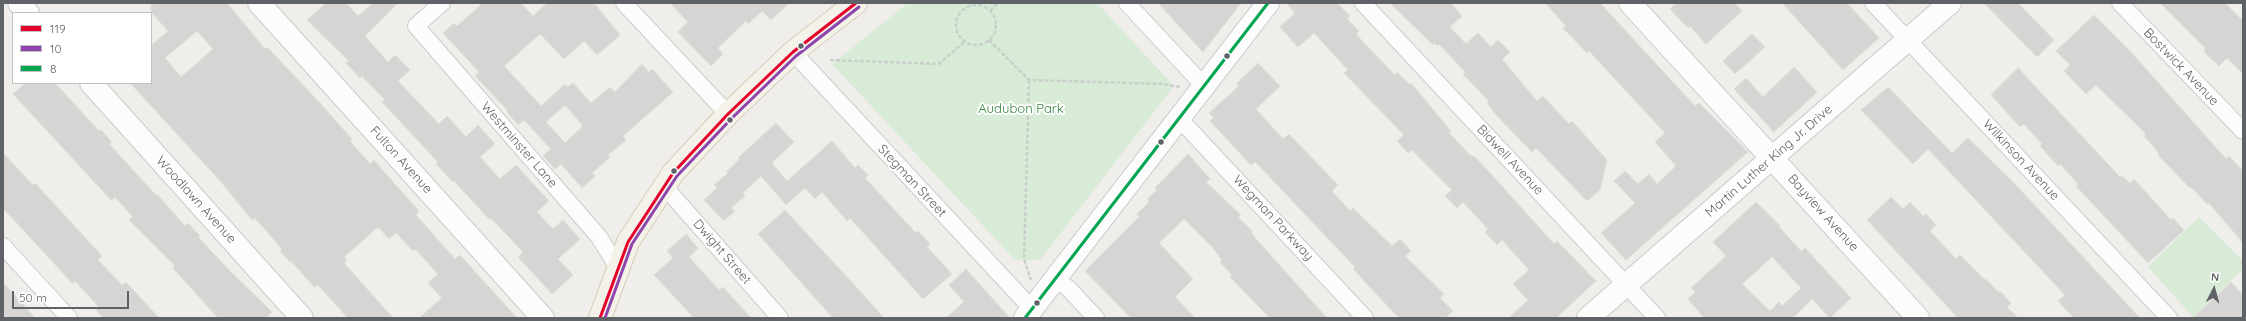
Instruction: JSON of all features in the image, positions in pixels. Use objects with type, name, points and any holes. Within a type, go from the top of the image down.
[{"type":"main road","points":[[600,318],[628,242],[678,167],[728,114],[793,52],[856,3]]},
{"type":"street","points":[[19,3],[27,12]]},
{"type":"street","name":"Fulton Avenue","points":[[258,3],[543,318]]},
{"type":"street","name":"Westminster Lane","points":[[442,3],[416,26],[599,237],[618,268]]},
{"type":"street","points":[[624,3],[728,114]]},
{"type":"street","points":[[1127,3],[1204,86]]},
{"type":"street","points":[[1029,314],[1055,278],[1179,120],[1268,3]]},
{"type":"street","name":"Bidwell Avenue","points":[[1363,3],[1657,318]]},
{"type":"street","name":"Bayview Avenue","points":[[1630,3],[1918,318]]},
{"type":"street","name":"Wilkinson Avenue","points":[[1873,3],[2169,318]]},
{"type":"street","name":"Martin Luther King Jr. Drive","points":[[1588,318],[1627,286],[1950,3]]},
{"type":"street","name":"Bostwick Avenue","points":[[2120,3],[2243,131]]},
{"type":"street","name":"Stegman Street","points":[[793,52],[1029,314]]},
{"type":"street","name":"Woodlawn Avenue","points":[[92,84],[302,318]]},
{"type":"street","name":"Wegman Parkway","points":[[1179,120],[1365,318]]},
{"type":"street","name":"Dwight Street","points":[[664,186],[780,318]]},
{"type":"street","points":[[3,246],[69,318]]},
{"type":"street","points":[[1055,278],[1069,289],[1096,318]]},
{"type":"path","points":[[990,11],[998,3]]},
{"type":"path","points":[[972,5],[979,5],[990,11],[996,23],[993,36],[989,40],[977,46],[964,42],[956,31],[955,24],[960,12],[972,5]]},
{"type":"path","points":[[989,40],[1029,80],[1164,84],[1182,88]]},
{"type":"path","points":[[830,60],[939,64],[964,42]]},
{"type":"path","points":[[1029,80],[1024,259],[1032,282]]},
{"type":"green space","name":"Audubon Park","points":[[908,3],[1097,3],[1174,86],[1040,260],[1015,260],[832,64]]},
{"type":"green space","points":[[2199,217],[2243,261],[2243,269],[2193,317],[2148,267]]},
{"type":"building","points":[[151,3],[227,3],[265,49],[267,47],[352,139],[350,141],[370,164],[374,160],[419,211],[416,215],[455,259],[460,255],[517,318],[419,318],[442,298],[428,283],[438,274],[415,249],[413,251],[396,233],[389,239],[378,227],[344,257],[347,261],[344,263],[393,318],[348,318],[318,285],[314,287],[291,261],[290,262],[280,251],[282,249],[255,218],[252,220],[222,183],[131,84],[152,84],[152,44],[168,31],[151,12]],"holes":[[[197,31],[213,49],[181,77],[165,58]]]},
{"type":"building","points":[[326,3],[346,3],[358,16],[373,3],[398,3],[365,36],[388,62],[395,55],[410,70],[398,81],[439,124],[447,116],[466,137],[478,125],[495,144],[480,157],[500,179],[516,165],[549,201],[537,212],[553,229],[563,220],[580,239],[558,259],[573,275],[552,294],[518,257],[523,252],[436,164],[438,162],[382,102],[385,100],[362,76],[360,78],[346,63],[349,61],[307,20]]},
{"type":"building","points":[[483,3],[521,3],[533,16],[547,3],[594,3],[620,35],[597,55],[584,41],[564,59],[540,34],[504,66],[541,106],[565,84],[568,87],[573,83],[591,103],[610,87],[615,92],[642,64],[649,72],[652,69],[673,92],[623,136],[626,140],[608,155],[610,157],[592,173],[595,176],[582,188],[561,164],[555,169],[543,156],[551,149],[524,120],[518,125],[507,112],[508,111],[475,76],[479,72],[443,33],[454,23],[457,26]],"holes":[[[565,105],[583,126],[565,143],[546,122]]]},
{"type":"building","points":[[670,3],[789,3],[771,20],[762,11],[748,24],[746,21],[718,48],[723,54],[711,66],[678,32],[688,22]]},
{"type":"building","points":[[1158,3],[1241,3],[1203,52]]},
{"type":"building","points":[[1286,3],[1337,3],[1350,16],[1347,19],[1359,31],[1356,34],[1364,43],[1395,75],[1397,72],[1410,85],[1411,83],[1451,131],[1449,133],[1492,175],[1554,244],[1557,241],[1596,281],[1556,318],[1509,318],[1528,300],[1513,284],[1529,270],[1502,240],[1497,245],[1485,232],[1488,229],[1463,202],[1457,208],[1445,196],[1452,190],[1412,150],[1408,153],[1397,141],[1404,135],[1344,73],[1348,70],[1314,33],[1298,47],[1280,27],[1295,13]]},
{"type":"building","points":[[1390,3],[1451,3],[1462,16],[1450,27],[1466,44],[1478,33],[1491,47],[1498,40],[1510,52],[1502,59],[1537,101],[1543,96],[1569,124],[1572,121],[1607,160],[1600,190],[1587,201],[1536,148],[1532,152],[1497,116],[1487,103],[1489,101],[1463,74],[1465,72],[1439,44],[1437,46],[1434,43],[1433,45]]},
{"type":"building","points":[[1545,3],[1600,3],[1695,106],[1699,103],[1748,152],[1626,260],[1601,233],[1635,203],[1614,181],[1625,171],[1638,184],[1649,174],[1657,184],[1676,166],[1655,142],[1665,133],[1589,51],[1587,53],[1563,28],[1566,26]]},
{"type":"building","points":[[1676,3],[1735,3],[1742,11],[1706,44],[1690,26],[1688,28],[1670,9]]},
{"type":"building","points":[[1782,3],[1847,3],[1879,38],[1843,70]]},
{"type":"building","points":[[1984,3],[2018,3],[2054,40],[2037,57]]},
{"type":"building","points":[[2160,3],[2225,3],[2243,21],[2243,74],[2227,58],[2219,66],[2204,52],[2205,48]]},
{"type":"building","points":[[2094,15],[2130,51],[2226,159],[2229,156],[2243,171],[2243,243],[2209,203],[2207,204],[2191,187],[2190,188],[2158,155],[2159,153],[2144,136],[2146,134],[2096,85],[2086,94],[2064,71],[2070,65],[2056,51]]},
{"type":"building","points":[[1752,34],[1765,47],[1735,74],[1723,61]]},
{"type":"building","points":[[1258,63],[1280,86],[1256,109],[1283,139],[1289,134],[1338,185],[1332,191],[1350,211],[1353,208],[1392,246],[1400,239],[1411,251],[1405,256],[1444,294],[1440,298],[1453,311],[1445,318],[1399,318],[1363,280],[1353,268],[1355,267],[1263,170],[1255,162],[1251,165],[1210,121],[1214,118],[1209,113],[1239,86],[1236,84]]},
{"type":"building","points":[[1794,67],[1817,92],[1774,132],[1734,89],[1746,78],[1763,97]]},
{"type":"building","points":[[2018,68],[2120,177],[2122,176],[2130,183],[2134,179],[2171,220],[2173,218],[2184,230],[2148,263],[2076,186],[2078,184],[2060,164],[2058,166],[2040,146],[2042,144],[2024,124],[2020,127],[1991,95]]},
{"type":"building","points":[[24,84],[56,84],[99,131],[101,130],[112,142],[109,144],[156,195],[157,194],[185,226],[188,223],[200,236],[198,237],[228,269],[272,312],[266,318],[218,318],[173,268],[175,266],[129,220],[133,217],[115,197],[111,200],[13,94]]},
{"type":"building","points":[[1888,87],[1952,153],[1968,138],[2013,182],[2140,318],[2074,318],[2058,301],[2065,295],[1928,149],[1913,164],[1861,110]]},
{"type":"building","points":[[776,123],[794,142],[772,163],[787,181],[832,141],[855,168],[858,165],[868,175],[865,178],[916,233],[918,231],[930,244],[927,247],[952,274],[923,299],[850,218],[847,221],[822,192],[815,199],[805,188],[786,205],[761,176],[743,193],[745,196],[731,208],[735,211],[724,221],[704,200],[717,188],[714,185],[728,173],[727,171],[740,159],[738,158]]},
{"type":"building","points":[[3,153],[33,185],[35,183],[102,256],[98,260],[122,285],[126,282],[159,318],[103,318],[96,310],[99,307],[75,281],[73,284],[3,208]]},
{"type":"building","points":[[1188,154],[1210,179],[1206,182],[1241,215],[1238,217],[1252,231],[1251,232],[1257,240],[1327,318],[1270,318],[1230,277],[1232,275],[1220,262],[1222,260],[1212,247],[1184,219],[1159,243],[1193,279],[1175,297],[1195,318],[1131,318],[1085,271],[1139,217],[1137,214],[1149,202],[1147,199],[1157,190],[1155,188]]},
{"type":"building","points":[[1891,197],[1903,209],[1910,202],[1923,216],[1926,214],[1936,225],[1930,231],[1956,259],[1960,255],[1999,293],[2000,291],[2011,303],[2007,307],[2018,318],[1958,318],[1867,220]]},
{"type":"building","points":[[1756,202],[1780,226],[1779,227],[1801,251],[1805,248],[1851,298],[1830,318],[1812,299],[1793,318],[1704,318],[1688,299],[1695,292],[1691,288],[1726,256],[1713,242]],"holes":[[[1772,257],[1801,288],[1782,306],[1779,302],[1770,311],[1742,284]]]},
{"type":"building","points":[[785,210],[884,318],[833,318],[758,234]]},
{"type":"building","points":[[686,234],[698,248],[689,257],[719,290],[723,287],[751,318],[694,318],[654,275],[673,258],[667,251]]},
{"type":"building","points":[[966,269],[1010,318],[946,318],[964,302],[949,285]]},
{"type":"building","points":[[3,282],[18,299],[35,318],[3,318]]},
{"type":"building","points":[[2231,282],[2243,295],[2243,318],[2193,318]]},
{"type":"transit line","name":"119","points":[[600,318],[628,242],[673,173],[728,114],[793,52],[856,3]]},
{"type":"transit line","name":"8","points":[[1025,318],[1268,3]]},
{"type":"transit line","name":"10","points":[[605,318],[632,244],[677,176],[732,118],[796,56],[859,7]]}]
